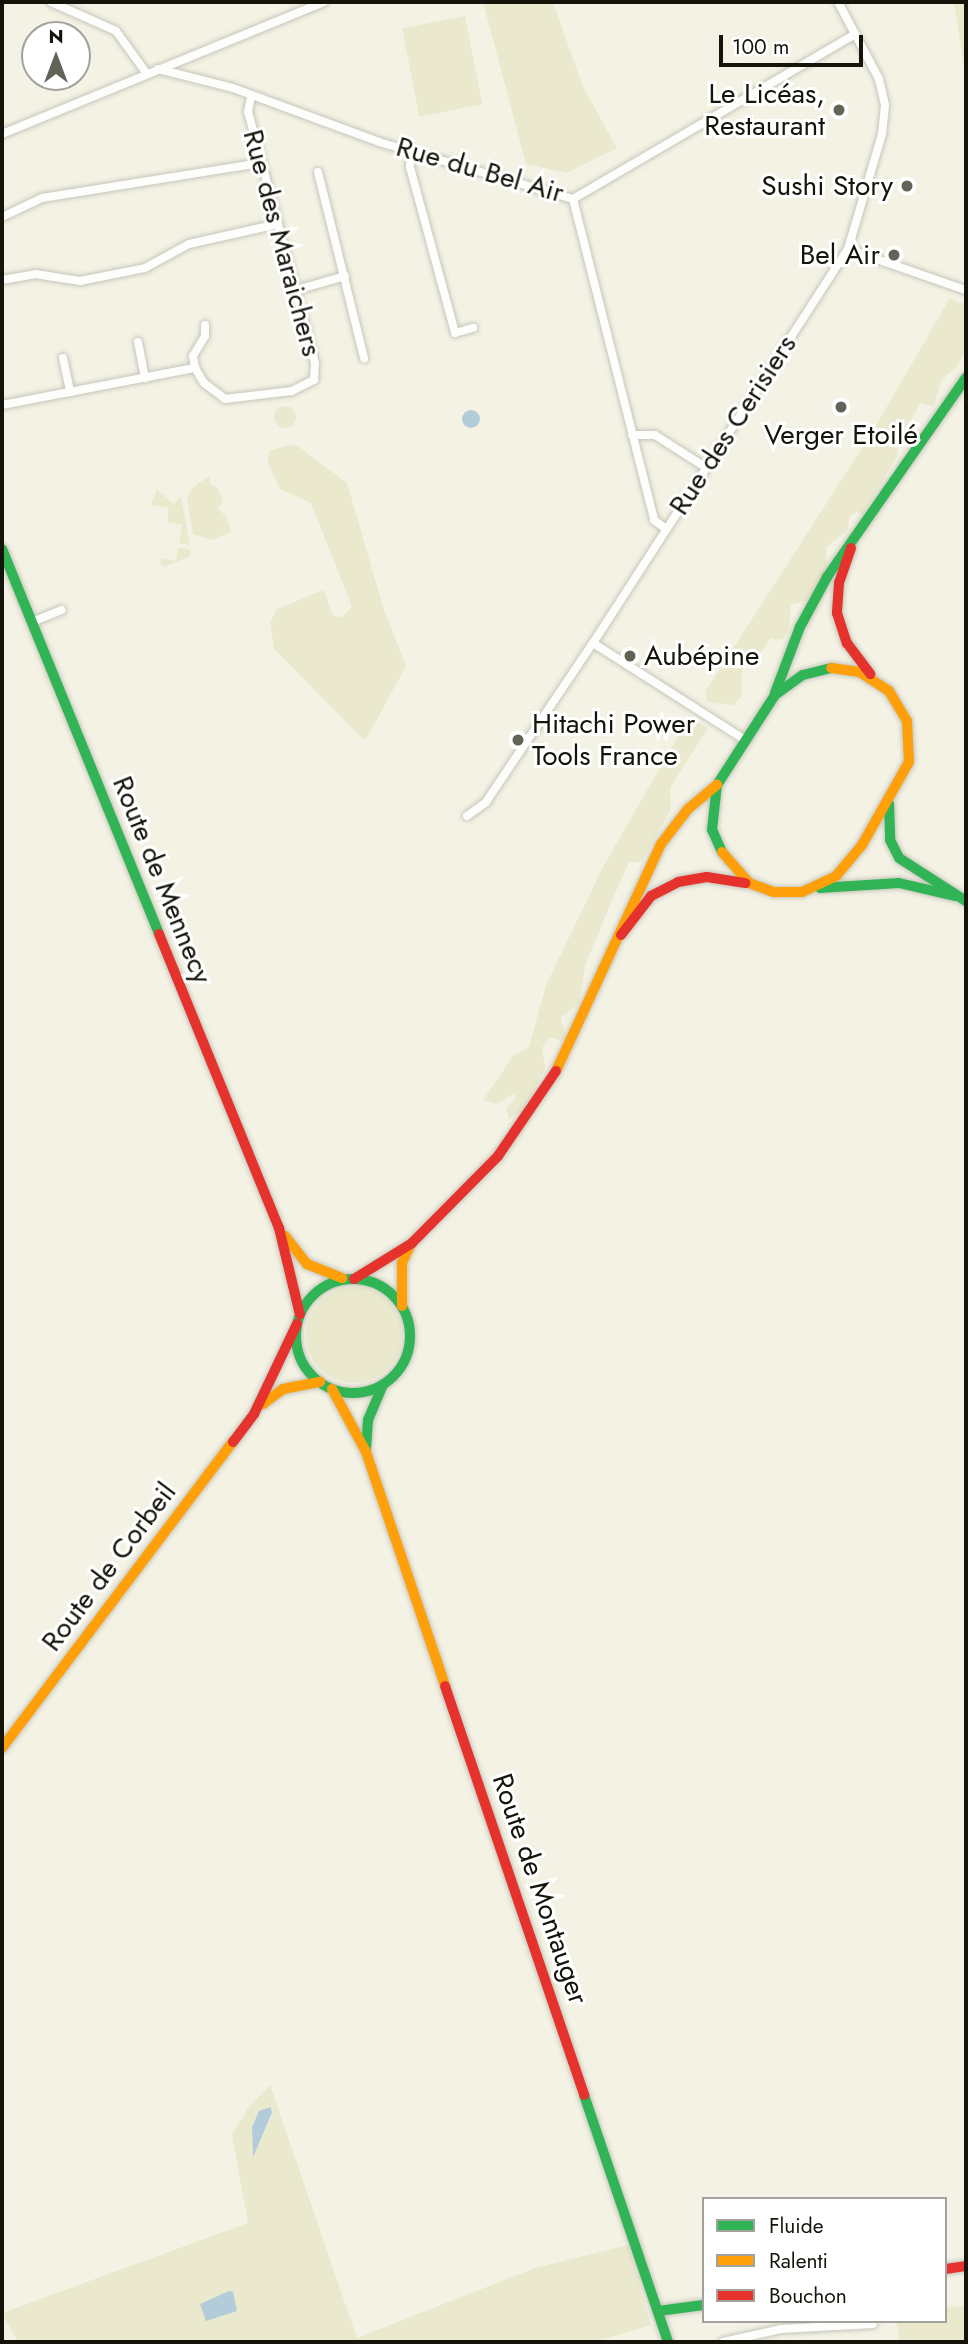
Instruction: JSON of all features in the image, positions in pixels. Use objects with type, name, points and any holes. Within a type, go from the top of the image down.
[{"type":"main road","points":[[412,1243],[401,1273],[409,1344],[401,1367],[383,1384],[353,1393],[332,1389],[320,1382],[300,1357],[299,1319],[315,1294],[352,1279],[412,1243],[477,1180],[540,1099],[569,1048],[618,939],[635,893],[665,838],[688,809],[717,785],[775,695],[807,612],[966,378]]},
{"type":"main road","points":[[813,889],[848,864],[906,771],[909,731],[896,701],[874,679],[847,643],[837,613],[839,583],[850,548]]},
{"type":"main road","name":"Route de Mennecy","points":[[2,549],[279,1228],[299,1319]]},
{"type":"main road","points":[[775,695],[790,682],[820,669],[844,668],[874,679]]},
{"type":"main road","points":[[717,785],[711,812],[714,840],[727,863],[748,883]]},
{"type":"main road","points":[[889,801],[890,840],[899,858],[961,898]]},
{"type":"main road","points":[[618,939],[650,897],[678,882],[707,877],[748,883],[781,893],[890,883],[961,898]]},
{"type":"main road","name":"Route de Mennecy","points":[[279,1228],[307,1264],[329,1276],[352,1279]]},
{"type":"main road","points":[[352,1279],[377,1285],[403,1309]]},
{"type":"main road","name":"Route de Corbeil","points":[[2,1748],[254,1414],[299,1319]]},
{"type":"main road","name":"Route de Corbeil","points":[[254,1414],[283,1389],[320,1382]]},
{"type":"main road","name":"Route de Montauger","points":[[366,1452],[368,1420],[383,1384]]},
{"type":"main road","name":"Route de Montauger","points":[[332,1389],[366,1452],[668,2342]]},
{"type":"main road","points":[[947,2269],[966,2266]]},
{"type":"main road","points":[[658,2311],[702,2305]]},
{"type":"street","points":[[51,2],[116,31],[146,74]]},
{"type":"street","points":[[2,134],[324,2]]},
{"type":"street","name":"Rue des Cerisiers","points":[[467,816],[486,802],[593,643],[848,249],[885,119],[879,79],[838,2]]},
{"type":"street","name":"Rue du Bel Air","points":[[158,69],[411,151],[573,199],[855,34]]},
{"type":"street","name":"Rue des Maraichers","points":[[195,368],[204,383],[232,400],[306,386],[314,380],[315,363],[248,112],[251,97]]},
{"type":"street","points":[[411,151],[410,167],[455,333],[473,328]]},
{"type":"street","points":[[2,217],[42,198],[261,163]]},
{"type":"street","points":[[318,172],[364,358]]},
{"type":"street","points":[[573,199],[654,520],[666,528]]},
{"type":"street","points":[[2,280],[35,274],[80,281],[132,271],[154,265],[189,244],[278,224]]},
{"type":"street","points":[[848,249],[966,290]]},
{"type":"street","points":[[296,290],[345,276]]},
{"type":"street","points":[[2,405],[195,368],[193,356],[205,336],[205,325]]},
{"type":"street","points":[[138,342],[145,378]]},
{"type":"street","points":[[63,358],[70,392]]},
{"type":"street","points":[[632,435],[655,435],[705,467]]},
{"type":"street","points":[[32,622],[62,610]]},
{"type":"street","points":[[593,643],[745,740]]},
{"type":"street","points":[[723,2342],[780,2325],[873,2323]]},
{"type":"shaded area","points":[[483,2],[553,2],[583,87],[617,148],[567,173],[526,164]]},
{"type":"shaded area","points":[[966,2],[966,78],[954,3]]},
{"type":"shaded area","points":[[465,16],[482,104],[419,117],[402,28]]},
{"type":"shaded area","points":[[950,298],[966,305],[966,349],[957,367],[941,380],[934,407],[921,403],[898,439],[897,457],[863,514],[856,512],[850,516],[847,531],[826,547],[827,571],[807,600],[791,605],[789,630],[782,640],[771,638],[754,662],[746,662],[742,669],[741,697],[733,705],[708,702],[705,692],[871,434]]},
{"type":"shaded area","points":[[285,406],[293,409],[296,417],[293,425],[285,428],[277,425],[274,417],[277,409]]},
{"type":"shaded area","points":[[295,444],[347,483],[383,607],[406,666],[365,741],[274,649],[270,622],[277,609],[324,590],[333,616],[342,617],[352,607],[311,503],[280,489],[267,460],[270,450]]},
{"type":"shaded area","points":[[209,476],[211,485],[218,488],[223,502],[218,509],[227,517],[231,532],[212,540],[193,534],[187,499],[192,488]]},
{"type":"shaded area","points":[[157,489],[174,504],[181,496],[190,545],[179,543],[182,525],[167,522],[169,508],[151,505]]},
{"type":"shaded area","points":[[178,548],[191,550],[190,556],[164,567],[160,563],[161,558],[176,561]]},
{"type":"shaded area","points":[[689,717],[708,728],[670,788],[671,809],[642,862],[629,862],[586,963],[579,1003],[560,1018],[567,1037],[563,1041],[550,1037],[542,1048],[545,1069],[522,1111],[509,1119],[506,1109],[516,1098],[514,1093],[497,1104],[483,1100],[513,1056],[529,1047],[546,985],[603,867]]},
{"type":"shaded area","points":[[354,1287],[373,1290],[388,1301],[399,1316],[402,1335],[399,1354],[388,1369],[373,1380],[354,1383],[335,1380],[320,1369],[309,1354],[306,1335],[309,1316],[320,1301],[335,1290]]},
{"type":"shaded area","points":[[270,2085],[357,2338],[535,2268],[628,2245],[651,2325],[593,2342],[18,2342],[2,2313],[248,2223],[232,2134],[249,2107]],"holes":[[[271,2107],[273,2113],[253,2156],[256,2116]]]},
{"type":"shaded area","points":[[966,2305],[966,2342],[900,2342],[896,2323],[947,2323],[947,2308]]},
{"type":"water","points":[[467,410],[475,410],[480,419],[478,426],[467,428],[462,423],[462,415]]},
{"type":"water","points":[[271,2107],[272,2113],[253,2157],[252,2127],[259,2111]]},
{"type":"water","points":[[229,2291],[233,2292],[237,2311],[206,2321],[200,2304]]},
{"type":"traffic: fast","points":[[775,693],[800,627],[827,577],[966,378]]},
{"type":"traffic: fast","points":[[2,549],[159,934]]},
{"type":"traffic: fast","points":[[722,852],[712,830],[717,785],[775,695],[803,675],[831,668]]},
{"type":"traffic: fast","points":[[889,804],[890,840],[899,858],[966,901]]},
{"type":"traffic: fast","points":[[820,888],[899,883],[955,896]]},
{"type":"traffic: fast","points":[[353,1279],[375,1284],[393,1296],[405,1314],[410,1336],[405,1358],[393,1376],[375,1388],[353,1393],[331,1388],[313,1376],[301,1358],[296,1336],[301,1314],[313,1296],[331,1284],[353,1279]]},
{"type":"traffic: fast","points":[[366,1449],[368,1420],[383,1384]]},
{"type":"traffic: fast","points":[[584,2095],[668,2342]]},
{"type":"traffic: fast","points":[[658,2311],[702,2305]]},
{"type":"traffic: slow","points":[[722,852],[749,883],[774,892],[802,892],[836,876],[862,845],[909,762],[907,721],[889,691],[860,672],[831,668]]},
{"type":"traffic: slow","points":[[556,1071],[661,844],[688,809],[717,785]]},
{"type":"traffic: slow","points":[[285,1236],[307,1264],[342,1278]]},
{"type":"traffic: slow","points":[[402,1306],[402,1263],[411,1244]]},
{"type":"traffic: slow","points":[[263,1404],[283,1389],[320,1382]]},
{"type":"traffic: slow","points":[[332,1389],[366,1452],[445,1686]]},
{"type":"traffic: slow","points":[[2,1748],[233,1442]]},
{"type":"traffic: jam","points":[[851,548],[839,583],[837,613],[847,643],[870,674]]},
{"type":"traffic: jam","points":[[621,935],[651,896],[678,882],[707,877],[746,883]]},
{"type":"traffic: jam","points":[[159,934],[279,1228],[300,1315]]},
{"type":"traffic: jam","points":[[354,1279],[412,1243],[498,1156],[556,1071]]},
{"type":"traffic: jam","points":[[233,1442],[254,1414],[297,1324]]},
{"type":"traffic: jam","points":[[445,1686],[584,2095]]},
{"type":"traffic: jam","points":[[947,2269],[966,2266]]},
{"type":"place","name":"Le Licéas, Restaurant","points":[[839,110]]},
{"type":"place","name":"Sushi Story","points":[[907,186]]},
{"type":"place","name":"Bel Air","points":[[894,255]]},
{"type":"place","name":"Verger Etoilé","points":[[841,407]]},
{"type":"place","name":"Aubépine","points":[[630,656]]},
{"type":"place","name":"Hitachi Power Tools France","points":[[518,740]]}]
